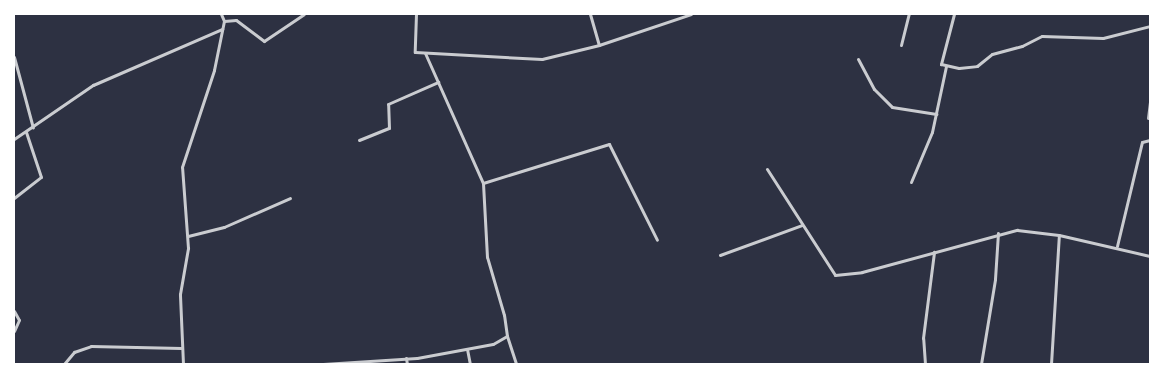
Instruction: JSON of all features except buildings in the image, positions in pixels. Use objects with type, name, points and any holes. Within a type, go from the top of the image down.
[{"type":"street","points":[[183,364],[180,294],[188,236],[182,167],[214,70],[224,21],[222,14]]},
{"type":"street","points":[[224,21],[236,20],[264,41],[304,14]]},
{"type":"street","points":[[416,14],[415,52],[542,59],[599,45],[691,14]]},
{"type":"street","points":[[590,14],[599,45]]},
{"type":"street","points":[[901,45],[909,14]]},
{"type":"street","points":[[954,14],[941,64],[946,66],[977,66],[992,54],[1022,46],[1042,36],[1103,38],[1150,26]]},
{"type":"street","points":[[14,139],[93,86],[222,28]]},
{"type":"street","points":[[425,53],[483,183],[487,257],[502,305],[507,336],[516,364]]},
{"type":"street","points":[[14,56],[33,128]]},
{"type":"street","points":[[858,59],[874,89],[892,107],[936,114]]},
{"type":"street","points":[[911,182],[932,132],[946,66]]},
{"type":"street","points":[[359,140],[389,128],[388,104],[438,82]]},
{"type":"street","points":[[1148,118],[1150,102]]},
{"type":"street","points":[[14,198],[42,177],[26,132]]},
{"type":"street","points":[[1117,246],[1142,142],[1150,140]]},
{"type":"street","points":[[483,183],[609,144],[657,240]]},
{"type":"street","points":[[767,169],[835,275],[862,272],[998,233],[1017,230],[1059,235],[1117,246],[1150,256]]},
{"type":"street","points":[[188,236],[224,227],[290,198]]},
{"type":"street","points":[[720,255],[802,225]]},
{"type":"street","points":[[981,364],[995,279],[998,233]]},
{"type":"street","points":[[1051,364],[1059,235]]},
{"type":"street","points":[[925,364],[923,338],[934,252]]},
{"type":"street","points":[[14,311],[19,320],[14,331]]},
{"type":"street","points":[[323,364],[406,358],[467,349],[493,344],[507,336]]},
{"type":"street","points":[[64,364],[74,352],[91,346],[181,348]]},
{"type":"street","points":[[467,349],[470,364]]},
{"type":"street","points":[[406,358],[407,364]]}]
